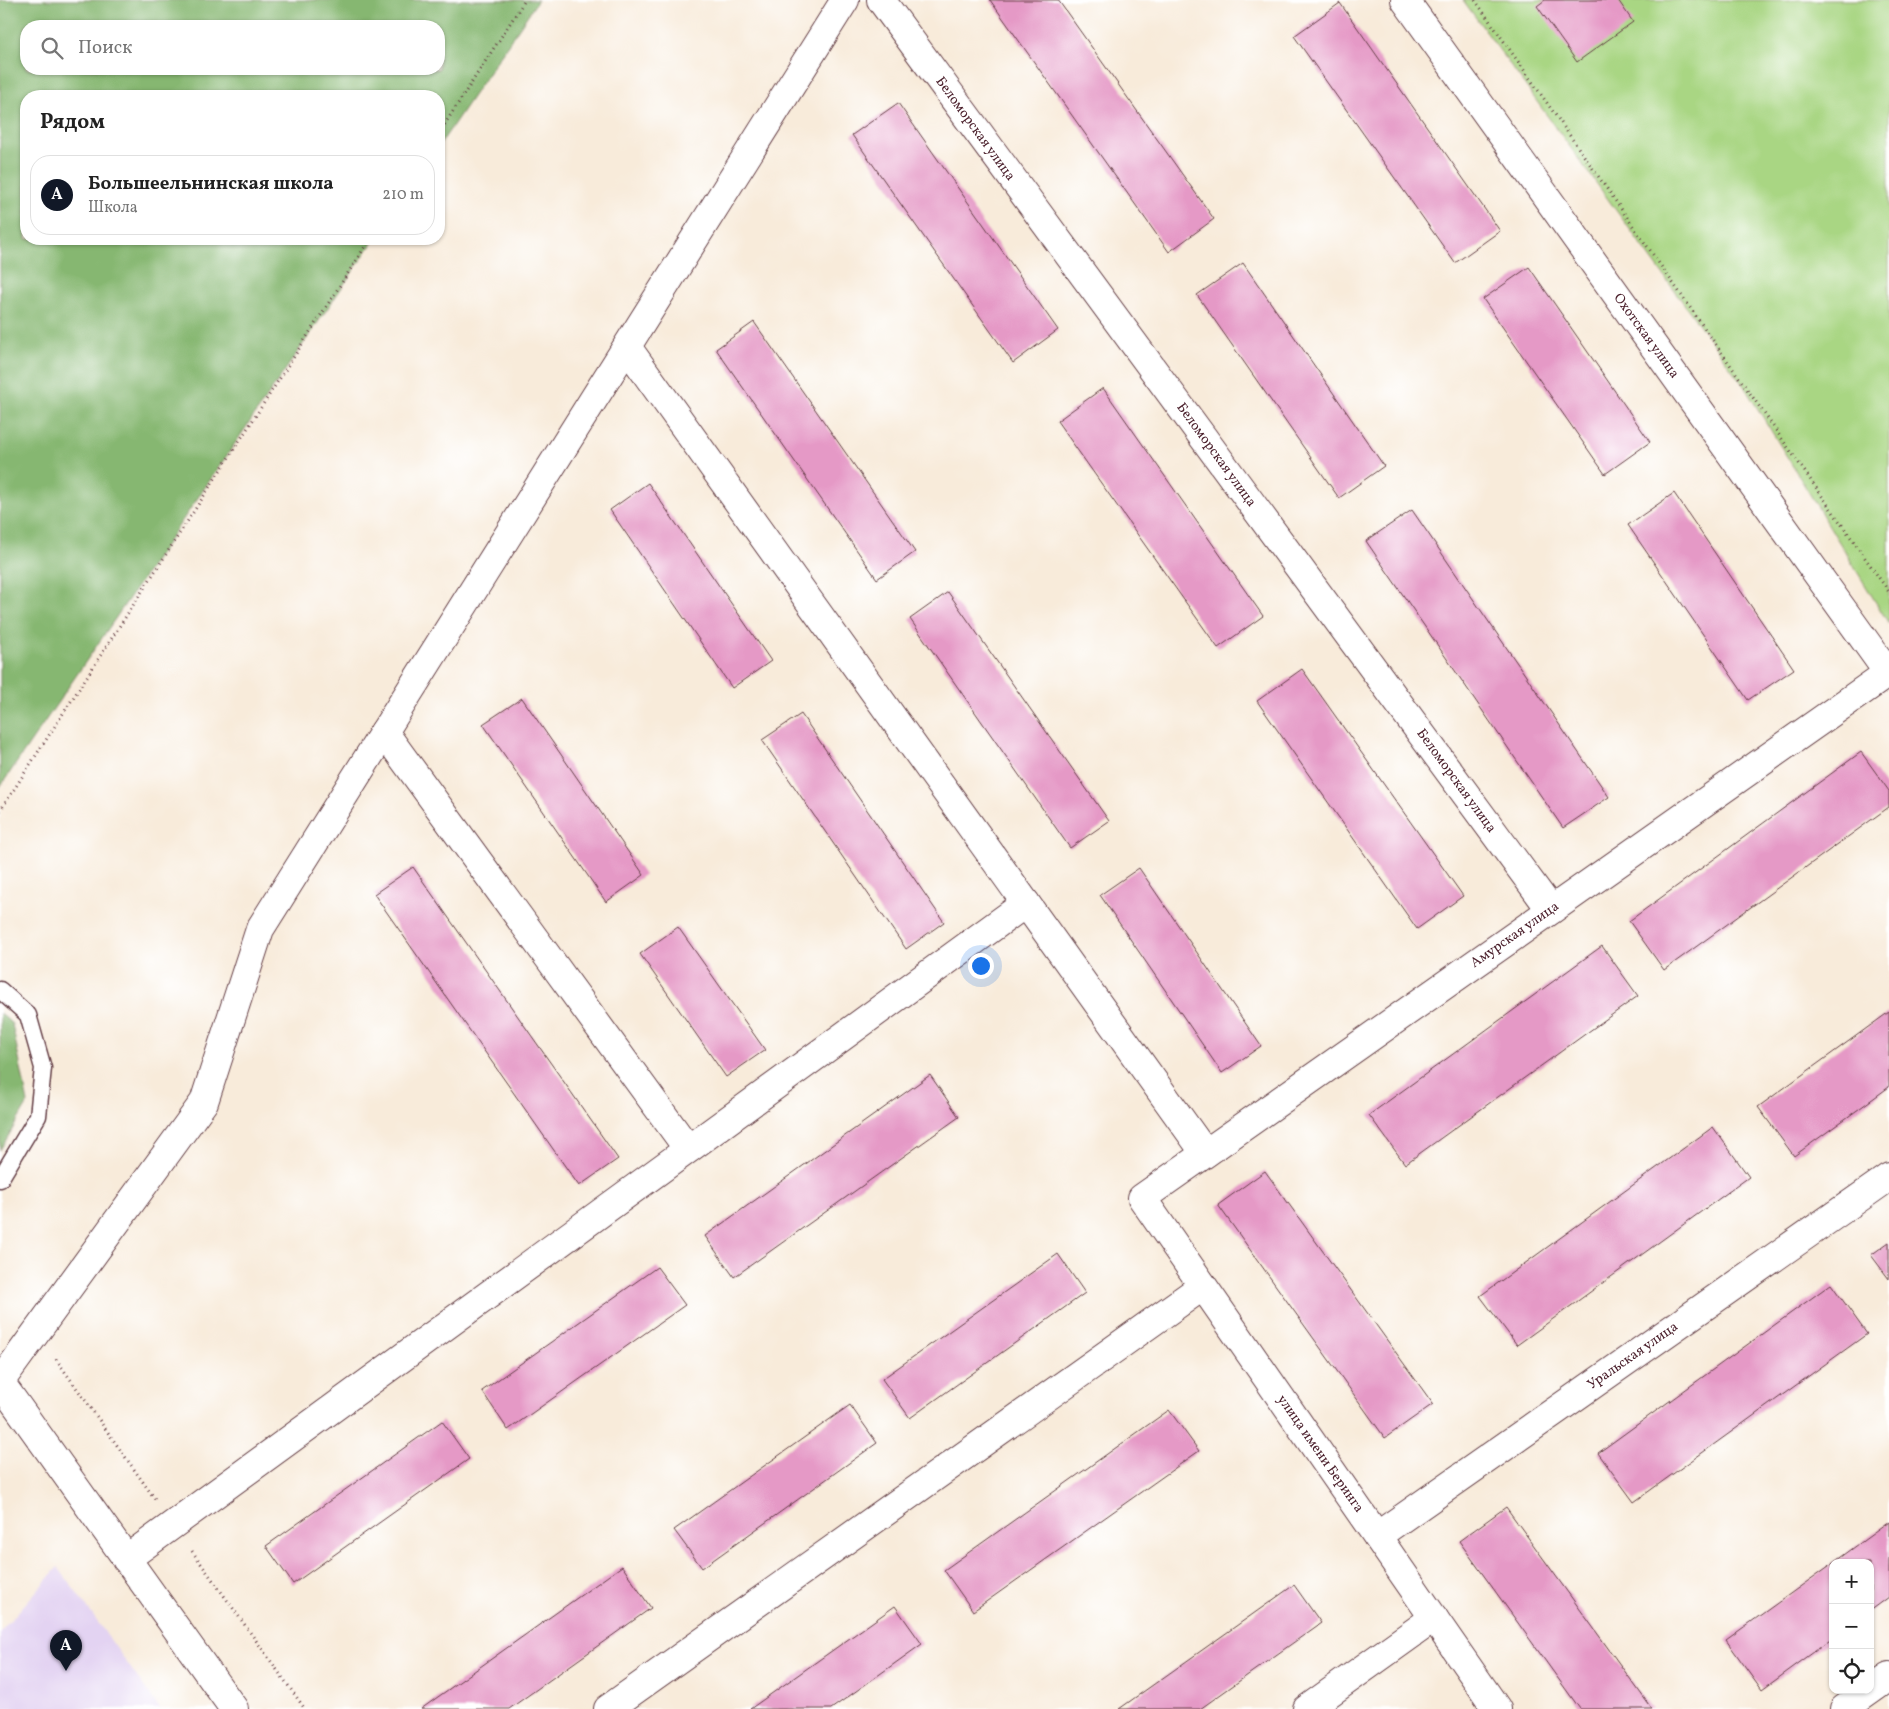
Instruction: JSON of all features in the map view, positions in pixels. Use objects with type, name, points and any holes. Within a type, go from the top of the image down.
[{"type":"street","points":[[234,1709],[0,1382],[204,1102],[260,929],[846,0]]},
{"type":"street","name":"Беломорская улица","points":[[881,0],[1551,910]]},
{"type":"street","name":"Охотская улица","points":[[1405,0],[1888,673]]},
{"type":"street","points":[[627,347],[1205,1153]]},
{"type":"street","name":"Амурская улица","points":[[1142,1198],[1888,673]]},
{"type":"street","points":[[384,732],[688,1149]]},
{"type":"street","points":[[126,1559],[1026,903]]},
{"type":"street","name":"Уральская улица","points":[[1377,1536],[1889,1176]]},
{"type":"street","name":"улица имени Беринга","points":[[1142,1198],[1498,1709]]},
{"type":"street","points":[[608,1709],[1203,1286]]},
{"type":"street","points":[[1306,1709],[1434,1618]]},
{"type":"street","points":[[1844,1709],[1889,1677]]},
{"type":"lane","points":[[0,990],[28,1016],[43,1068],[38,1116],[0,1179]]},
{"type":"path","points":[[445,124],[525,0]]},
{"type":"path","points":[[1475,0],[1889,592]]},
{"type":"path","points":[[0,811],[366,245]]},
{"type":"shaded area","points":[[58,1567],[160,1709],[0,1709],[0,1632]]},
{"type":"green space","points":[[0,0],[538,0],[445,137],[445,90],[20,90],[20,245],[371,245],[0,787]]},
{"type":"green space","points":[[1463,0],[1889,0],[1889,624],[1744,386]]},
{"type":"green space","points":[[0,1013],[12,1024],[28,1103],[0,1150]]},
{"type":"building","points":[[990,0],[1058,0],[1214,219],[1169,252]]},
{"type":"building","points":[[1545,0],[1618,0],[1633,22],[1577,62],[1537,6]]},
{"type":"building","points":[[1340,3],[1500,231],[1455,263],[1294,36]]},
{"type":"building","points":[[898,103],[1058,330],[1013,363],[852,135]]},
{"type":"building","points":[[1243,263],[1384,466],[1339,498],[1197,295]]},
{"type":"building","points":[[1529,267],[1650,442],[1605,474],[1483,299]]},
{"type":"building","points":[[754,322],[915,552],[877,579],[716,349]]},
{"type":"building","points":[[1103,388],[1263,616],[1218,648],[1057,421]]},
{"type":"building","points":[[648,483],[771,661],[732,688],[610,510]]},
{"type":"building","points":[[1674,493],[1794,669],[1748,700],[1628,525]]},
{"type":"building","points":[[1412,510],[1609,797],[1563,828],[1366,541]]},
{"type":"building","points":[[948,592],[1109,821],[1070,848],[910,619]]},
{"type":"building","points":[[1302,669],[1463,896],[1417,929],[1257,701]]},
{"type":"building","points":[[522,698],[644,875],[606,902],[483,724]]},
{"type":"building","points":[[801,714],[944,922],[906,949],[762,740]]},
{"type":"building","points":[[1861,752],[1889,791],[1889,807],[1664,970],[1629,921]]},
{"type":"building","points":[[413,867],[618,1159],[579,1186],[374,894]]},
{"type":"building","points":[[1139,868],[1261,1046],[1222,1073],[1100,895]]},
{"type":"building","points":[[678,927],[765,1050],[726,1077],[640,954]]},
{"type":"building","points":[[1602,946],[1638,996],[1405,1164],[1369,1115]]},
{"type":"building","points":[[1889,1012],[1889,1087],[1794,1156],[1758,1107]]},
{"type":"building","points":[[930,1075],[959,1117],[734,1277],[705,1236]]},
{"type":"building","points":[[1713,1127],[1749,1177],[1517,1345],[1480,1296]]},
{"type":"building","points":[[1265,1171],[1433,1404],[1385,1438],[1218,1205]]},
{"type":"building","points":[[1889,1242],[1889,1279],[1871,1255]]},
{"type":"building","points":[[1058,1254],[1085,1293],[910,1418],[882,1379]]},
{"type":"building","points":[[657,1267],[685,1305],[508,1430],[482,1391]]},
{"type":"building","points":[[1831,1284],[1867,1334],[1634,1502],[1598,1453]]},
{"type":"building","points":[[850,1405],[877,1443],[702,1568],[674,1530]]},
{"type":"building","points":[[1169,1410],[1199,1451],[973,1611],[944,1570]]},
{"type":"building","points":[[442,1421],[469,1459],[293,1584],[266,1546]]},
{"type":"building","points":[[1506,1507],[1652,1709],[1580,1709],[1459,1541]]},
{"type":"building","points":[[1889,1522],[1889,1597],[1874,1608],[1874,1559],[1838,1559]]},
{"type":"building","points":[[622,1566],[651,1608],[509,1709],[421,1709]]},
{"type":"building","points":[[1829,1566],[1829,1641],[1762,1690],[1726,1640]]},
{"type":"building","points":[[1294,1585],[1321,1623],[1200,1709],[1119,1709]]},
{"type":"building","points":[[895,1606],[922,1644],[831,1709],[750,1709]]},
{"type":"place","name":"Большеельнинская школа","points":[[66,1671]]}]
